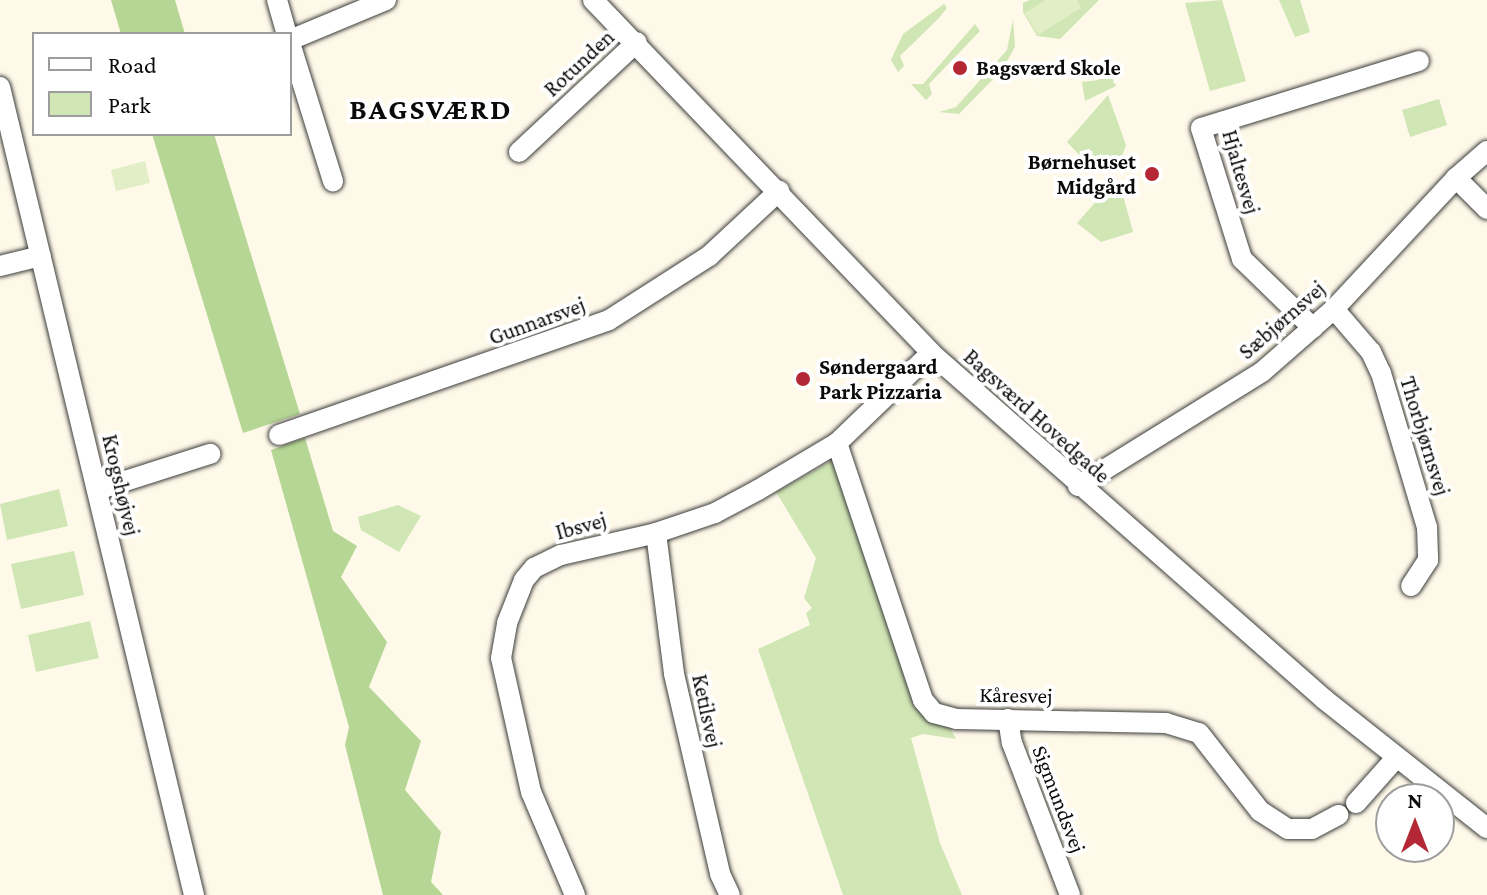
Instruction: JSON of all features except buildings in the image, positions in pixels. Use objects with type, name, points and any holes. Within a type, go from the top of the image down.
[{"type":"street","points":[[277,0],[286,32]]},
{"type":"street","points":[[292,41],[386,0]]},
{"type":"street","name":"Bagsværd Hovedgade","points":[[593,0],[637,42],[931,353],[1078,486],[1395,759],[1487,828]]},
{"type":"street","name":"Rotunden","points":[[519,152],[637,42]]},
{"type":"street","points":[[292,48],[333,181]]},
{"type":"street","name":"Hjaltesvej","points":[[1313,328],[1242,259],[1201,128],[1419,61]]},
{"type":"street","name":"Krogshøjvej","points":[[0,87],[194,895]]},
{"type":"street","name":"Sæbjørnsvej","points":[[1078,486],[1219,403],[1313,328],[1456,178],[1487,151]]},
{"type":"street","points":[[1456,178],[1487,209]]},
{"type":"street","name":"Gunnarsvej","points":[[279,435],[609,320],[709,256],[779,191]]},
{"type":"street","points":[[0,266],[41,256]]},
{"type":"street","name":"Thorbjørnsvej","points":[[1334,309],[1371,352],[1381,373],[1427,527],[1428,560],[1411,586]]},
{"type":"street","name":"Ibsvej","points":[[575,895],[530,787],[501,658],[516,595],[534,568],[578,549],[656,533],[715,513],[837,443],[931,353]]},
{"type":"street","name":"Kåresvej","points":[[837,443],[923,700],[934,713],[956,719],[1166,723],[1199,733],[1260,811],[1288,829],[1312,829],[1338,815]]},
{"type":"street","points":[[97,490],[210,454]]},
{"type":"street","name":"Ketilsvej","points":[[656,533],[674,674],[720,874],[730,895]]},
{"type":"street","name":"Sigmundsvej","points":[[1008,719],[1012,743],[1070,895]]},
{"type":"street","points":[[1356,803],[1395,759]]},
{"type":"green space","points":[[111,0],[175,0],[184,32],[120,32]]},
{"type":"green space","points":[[1030,0],[1099,0],[1060,39],[1037,36],[1023,12],[1023,3]]},
{"type":"green space","points":[[1046,0],[1077,0],[1081,8],[1038,35],[1025,13]]},
{"type":"green space","points":[[1222,0],[1246,81],[1210,91],[1185,3]]},
{"type":"green space","points":[[1279,0],[1300,0],[1310,32],[1295,37]]},
{"type":"green space","points":[[944,4],[947,8],[939,18],[900,56],[904,66],[898,72],[891,60],[903,34]]},
{"type":"green space","points":[[1013,19],[1015,47],[1002,70],[959,114],[939,112],[956,107],[1007,50]]},
{"type":"green space","points":[[975,24],[980,31],[929,84],[932,94],[926,100],[911,84],[923,84]]},
{"type":"green space","points":[[1109,66],[1116,86],[1085,101],[1082,82],[1098,80]]},
{"type":"green space","points":[[1108,95],[1126,145],[1122,156],[1086,162],[1067,142]]},
{"type":"green space","points":[[1439,99],[1447,125],[1410,137],[1402,110]]},
{"type":"green space","points":[[153,136],[215,136],[300,414],[243,433]]},
{"type":"green space","points":[[145,161],[150,183],[116,191],[111,170]]},
{"type":"green space","points":[[1109,187],[1121,188],[1133,232],[1101,242],[1077,223]]},
{"type":"green space","points":[[305,438],[333,531],[357,546],[341,577],[387,642],[369,687],[421,741],[405,790],[441,832],[431,882],[443,895],[383,895],[345,745],[349,727],[271,450]]},
{"type":"green space","points":[[837,458],[926,715],[947,722],[956,739],[923,734],[911,738],[940,843],[962,895],[843,895],[758,649],[810,625],[806,613],[812,608],[804,598],[816,558],[776,492]]},
{"type":"green space","points":[[59,489],[68,526],[7,540],[0,504]]},
{"type":"green space","points":[[398,505],[421,516],[399,552],[361,530],[358,517]]},
{"type":"green space","points":[[74,551],[84,595],[21,609],[11,564]]},
{"type":"green space","points":[[90,621],[99,658],[36,672],[28,635]]},
{"type":"place","name":"Bagsværd Skole","points":[[960,68]]},
{"type":"place","name":"Børnehuset Midgård","points":[[1152,174]]},
{"type":"place","name":"Søndergaard Park Pizzaria","points":[[803,379]]},
{"type":"district","name":"BAGSVÆRD","points":[[431,109]]}]
